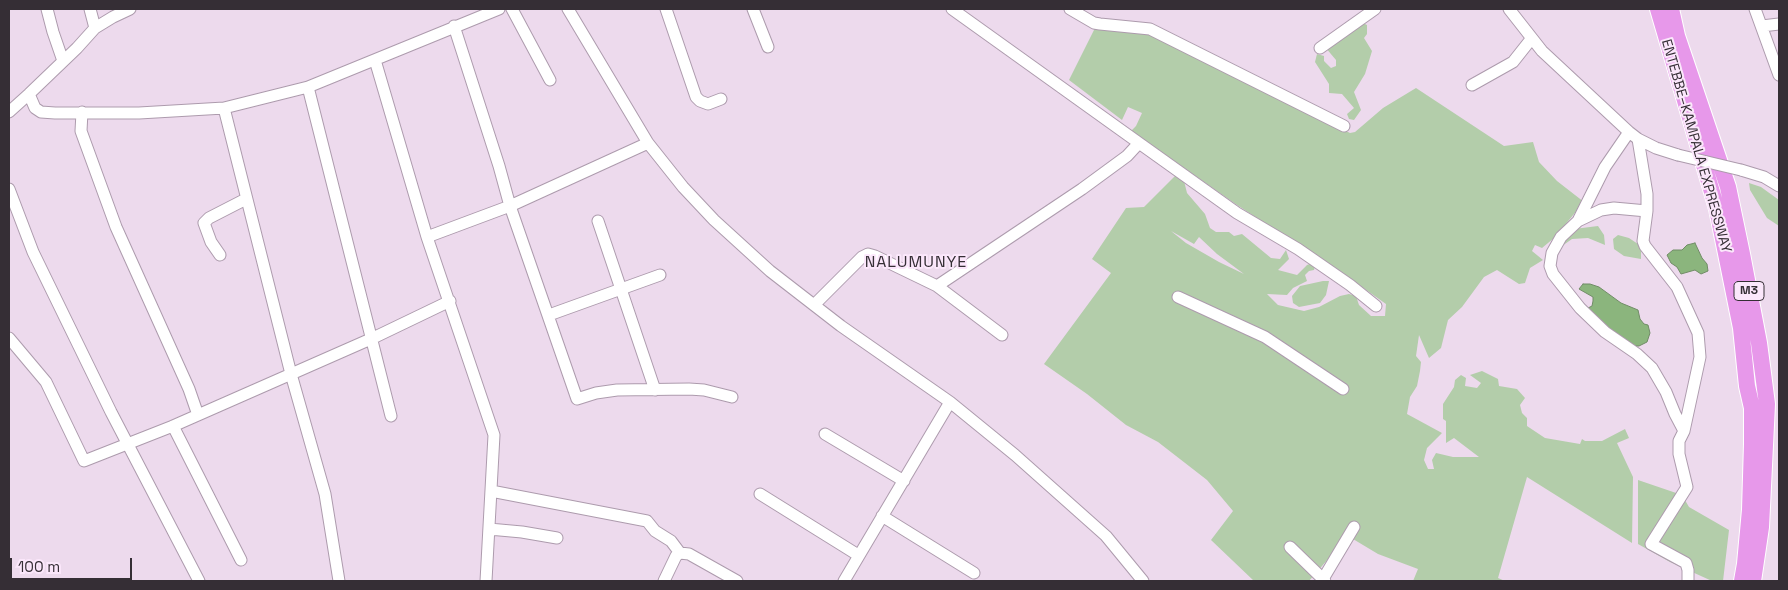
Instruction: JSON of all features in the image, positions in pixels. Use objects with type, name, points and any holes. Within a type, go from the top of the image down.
[{"type":"highway","name":"ENTEBBE–KAMPALA EXPRESSWAY","points":[[1658,9],[1717,210],[1741,328],[1747,386],[1752,408],[1750,510],[1742,581]]},
{"type":"highway","name":"ENTEBBE–KAMPALA EXPRESSWAY","points":[[1671,9],[1677,36],[1728,187],[1758,343],[1767,404],[1761,527],[1753,581]]},
{"type":"street","points":[[47,9],[63,61]]},
{"type":"street","points":[[90,9],[95,28]]},
{"type":"street","points":[[9,112],[95,28],[112,17],[130,9]]},
{"type":"street","points":[[29,94],[35,108],[41,112],[145,113],[224,108],[308,87],[499,9]]},
{"type":"street","points":[[512,9],[550,80]]},
{"type":"street","points":[[568,9],[648,143],[683,187],[714,220],[770,271],[814,305],[950,402],[1015,455],[1090,520],[1106,536],[1143,581]]},
{"type":"street","points":[[666,9],[696,97],[708,104],[721,99]]},
{"type":"street","points":[[753,9],[768,47]]},
{"type":"street","points":[[952,9],[1237,213],[1305,254],[1364,295],[1376,306]]},
{"type":"street","points":[[1070,9],[1100,24],[1150,29],[1344,126]]},
{"type":"street","points":[[1320,48],[1376,9]]},
{"type":"street","points":[[1509,9],[1542,51],[1638,139],[1656,148],[1678,155],[1764,177],[1779,186]]},
{"type":"street","points":[[1756,9],[1779,75]]},
{"type":"street","points":[[1762,26],[1779,24]]},
{"type":"street","points":[[454,26],[510,206],[577,399],[596,393],[617,390],[704,390],[732,397]]},
{"type":"street","points":[[1472,86],[1514,62],[1532,38]]},
{"type":"street","points":[[375,60],[427,237],[494,435],[486,581]]},
{"type":"street","points":[[308,87],[373,338],[391,416]]},
{"type":"street","points":[[224,108],[290,374],[325,494],[339,581]]},
{"type":"street","points":[[82,112],[81,131],[116,228],[189,389],[198,415]]},
{"type":"street","points":[[1578,221],[1605,167],[1629,132]]},
{"type":"street","points":[[1638,139],[1647,194],[1645,246],[1677,288],[1690,312],[1699,340],[1700,358],[1684,431],[1679,441],[1678,454],[1687,487],[1651,544],[1686,563],[1688,581]]},
{"type":"street","points":[[427,237],[510,206],[648,143]]},
{"type":"street","points":[[937,286],[1082,189],[1127,156],[1139,143]]},
{"type":"street","points":[[9,189],[33,252],[111,412],[129,443],[199,581]]},
{"type":"street","points":[[220,255],[211,242],[204,223],[209,218],[246,199]]},
{"type":"street","points":[[1647,211],[1609,208],[1578,221],[1561,237],[1552,253],[1550,266],[1553,274],[1580,308],[1595,323],[1637,354],[1652,368],[1666,392],[1684,431]]},
{"type":"street","points":[[598,221],[655,390]]},
{"type":"street","points":[[814,305],[862,257],[868,254],[876,256],[937,286],[1002,335]]},
{"type":"street","points":[[549,315],[660,275]]},
{"type":"street","points":[[1178,297],[1265,337],[1343,389]]},
{"type":"street","points":[[9,338],[46,382],[84,461],[173,426],[373,338],[450,301]]},
{"type":"street","points":[[844,581],[950,402]]},
{"type":"street","points":[[173,426],[241,560]]},
{"type":"street","points":[[825,434],[904,481]]},
{"type":"street","points":[[491,491],[647,521],[655,531],[671,541],[680,553],[689,554],[736,581]]},
{"type":"street","points":[[760,494],[858,555]]},
{"type":"street","points":[[882,516],[974,573]]},
{"type":"street","points":[[1290,547],[1324,580],[1354,527]]},
{"type":"street","points":[[489,528],[557,538]]},
{"type":"street","points":[[664,581],[676,556],[680,553]]},
{"type":"shaded area","points":[[1361,22],[1367,25],[1367,34],[1364,38],[1372,51],[1365,74],[1354,92],[1361,110],[1354,120],[1349,119],[1347,114],[1354,108],[1342,94],[1329,93],[1329,84],[1315,62],[1317,54],[1324,56],[1324,61],[1331,68],[1336,66],[1336,60],[1325,47]]},
{"type":"shaded area","points":[[1095,28],[1149,33],[1350,133],[1355,132],[1383,108],[1416,88],[1504,146],[1533,142],[1539,162],[1557,181],[1584,202],[1554,238],[1542,248],[1535,245],[1532,251],[1543,260],[1530,268],[1525,283],[1519,284],[1497,270],[1484,277],[1462,307],[1448,320],[1441,348],[1429,358],[1419,335],[1416,356],[1421,362],[1420,371],[1417,386],[1410,397],[1407,414],[1442,433],[1427,448],[1424,460],[1428,469],[1434,469],[1432,460],[1436,453],[1453,457],[1479,457],[1454,438],[1446,443],[1446,421],[1443,419],[1443,404],[1454,387],[1455,380],[1461,375],[1466,378],[1465,386],[1477,388],[1481,383],[1470,375],[1482,371],[1498,379],[1499,386],[1517,389],[1525,398],[1520,405],[1522,413],[1527,418],[1527,426],[1545,438],[1580,444],[1582,439],[1585,441],[1602,441],[1625,429],[1629,438],[1617,443],[1633,477],[1632,543],[1527,477],[1498,578],[1505,581],[1413,581],[1418,569],[1378,554],[1348,536],[1309,581],[1254,581],[1211,540],[1233,511],[1207,480],[1158,442],[1126,425],[1087,394],[1044,364],[1111,273],[1092,259],[1126,208],[1144,207],[1178,173],[1183,177],[1187,193],[1205,214],[1210,228],[1216,232],[1229,232],[1234,236],[1242,234],[1271,258],[1280,259],[1286,250],[1289,259],[1278,270],[1297,275],[1307,265],[1312,263],[1315,266],[1314,270],[1309,271],[1305,275],[1307,281],[1293,288],[1287,295],[1267,294],[1278,305],[1304,311],[1319,307],[1340,296],[1349,294],[1356,296],[1359,305],[1371,316],[1385,316],[1386,304],[1237,205],[1131,131],[1136,126],[1142,113],[1128,107],[1122,120],[1069,80]],"holes":[[[1171,231],[1194,244],[1199,237],[1217,254],[1244,274],[1186,243]]]},
{"type":"shaded area","points":[[1749,183],[1761,187],[1779,200],[1779,226],[1767,218],[1750,190]]},
{"type":"shaded area","points":[[1598,226],[1604,235],[1605,245],[1588,238],[1572,239],[1562,246],[1565,235],[1574,229]]},
{"type":"shaded area","points":[[1618,235],[1629,238],[1638,244],[1641,251],[1641,259],[1624,256],[1614,249],[1613,239]]},
{"type":"shaded area","points":[[1695,243],[1707,264],[1708,271],[1701,274],[1695,270],[1681,274],[1677,267],[1671,263],[1667,255],[1673,250],[1682,250],[1687,245]]},
{"type":"shaded area","points":[[1329,281],[1326,295],[1320,303],[1299,307],[1293,303],[1292,296],[1300,286]]},
{"type":"shaded area","points":[[1583,284],[1599,287],[1621,303],[1638,310],[1640,319],[1644,324],[1648,325],[1650,333],[1647,342],[1639,346],[1629,346],[1584,310],[1592,306],[1593,297],[1579,289]]},
{"type":"shaded area","points":[[1638,480],[1682,495],[1689,507],[1729,530],[1723,581],[1712,581],[1670,562],[1638,544]]},
{"type":"district","name":"NALUMUNYE","points":[[916,263]]}]
